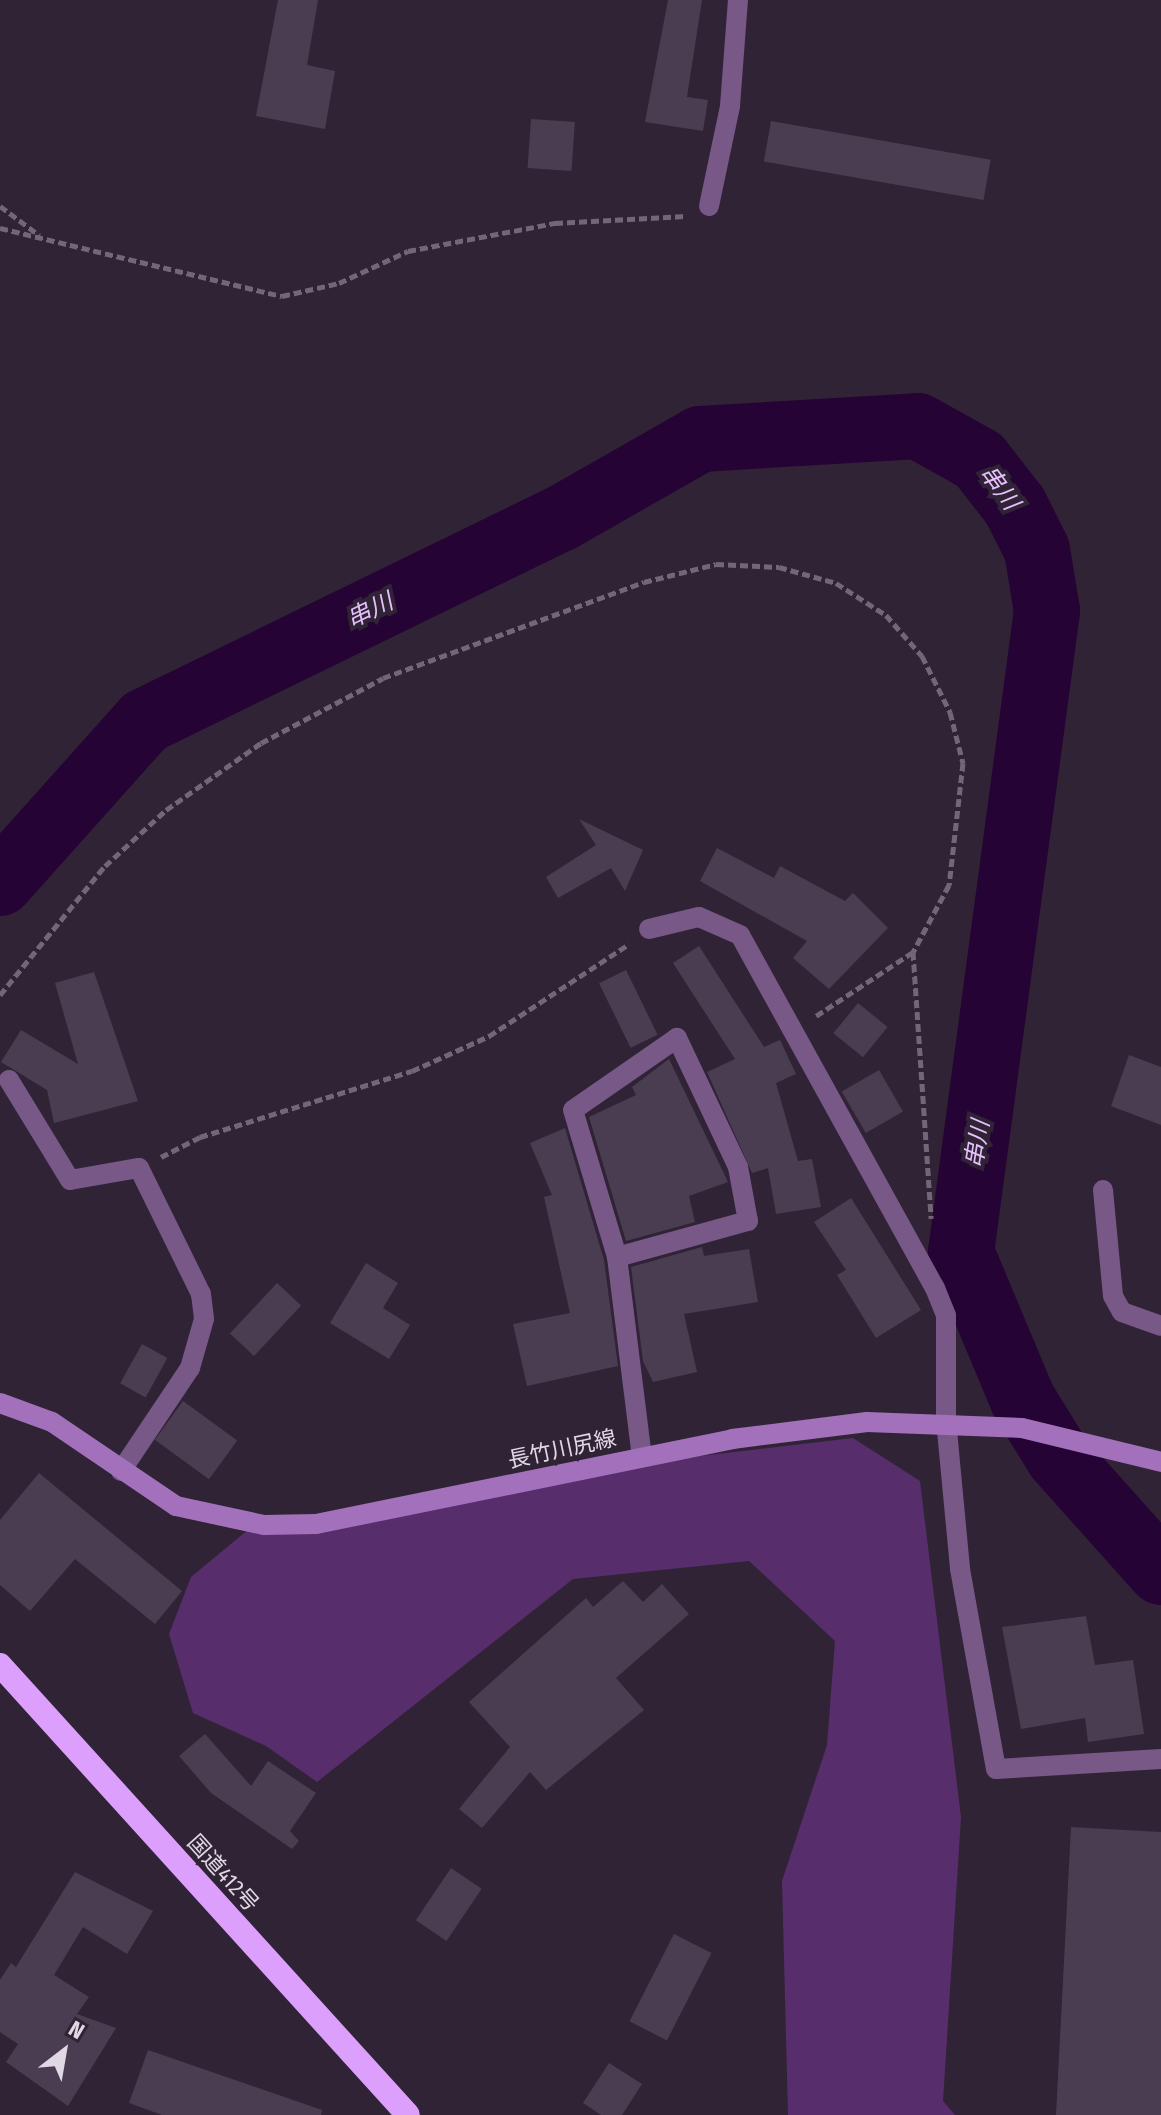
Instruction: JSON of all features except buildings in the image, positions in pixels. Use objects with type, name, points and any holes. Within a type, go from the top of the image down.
[{"type":"highway","name":"国道412号","points":[[0,1665],[408,2115]]},
{"type":"main road","name":"長竹川尻線","points":[[0,1403],[52,1422],[121,1471],[189,1510],[290,1525],[813,1427],[968,1421],[1068,1436],[1161,1462]]},
{"type":"street","points":[[709,206],[730,106],[738,0]]},
{"type":"street","points":[[649,929],[699,917],[740,935],[941,1301],[946,1420],[960,1569],[996,1769],[1161,1759]]},
{"type":"street","points":[[617,1257],[748,1221],[738,1167],[677,1038],[573,1110],[617,1257],[642,1457]]},
{"type":"street","points":[[9,1080],[70,1180],[139,1168],[201,1294],[204,1319],[190,1368],[121,1471]]},
{"type":"street","points":[[1103,1190],[1113,1296],[1122,1312],[1161,1326]]},
{"type":"path","points":[[0,206],[39,235]]},
{"type":"path","points":[[0,228],[282,296],[339,283],[408,251],[555,223],[686,216],[709,206]]},
{"type":"path","points":[[0,995],[105,866],[166,810],[261,743],[383,678],[644,582],[716,564],[779,567],[836,583],[886,615],[922,656],[950,712],[963,763],[949,885],[913,952],[795,1031]]},
{"type":"path","points":[[139,1168],[200,1137],[412,1071],[489,1036],[565,992],[649,929]]},
{"type":"path","points":[[913,952],[932,1237]]},
{"type":"shaded area","points":[[853,1438],[920,1481],[961,1817],[943,2101],[955,2115],[788,2115],[782,1881],[827,1745],[835,1641],[749,1561],[573,1579],[317,1782],[266,1746],[193,1713],[169,1634],[191,1577],[249,1529],[607,1467]]},
{"type":"waterway","name":"串川","points":[[0,883],[145,721],[560,519],[700,439],[918,426],[979,460],[1015,506],[1037,550],[1047,611],[961,1252],[1023,1400],[1059,1458],[1161,1572]]}]
